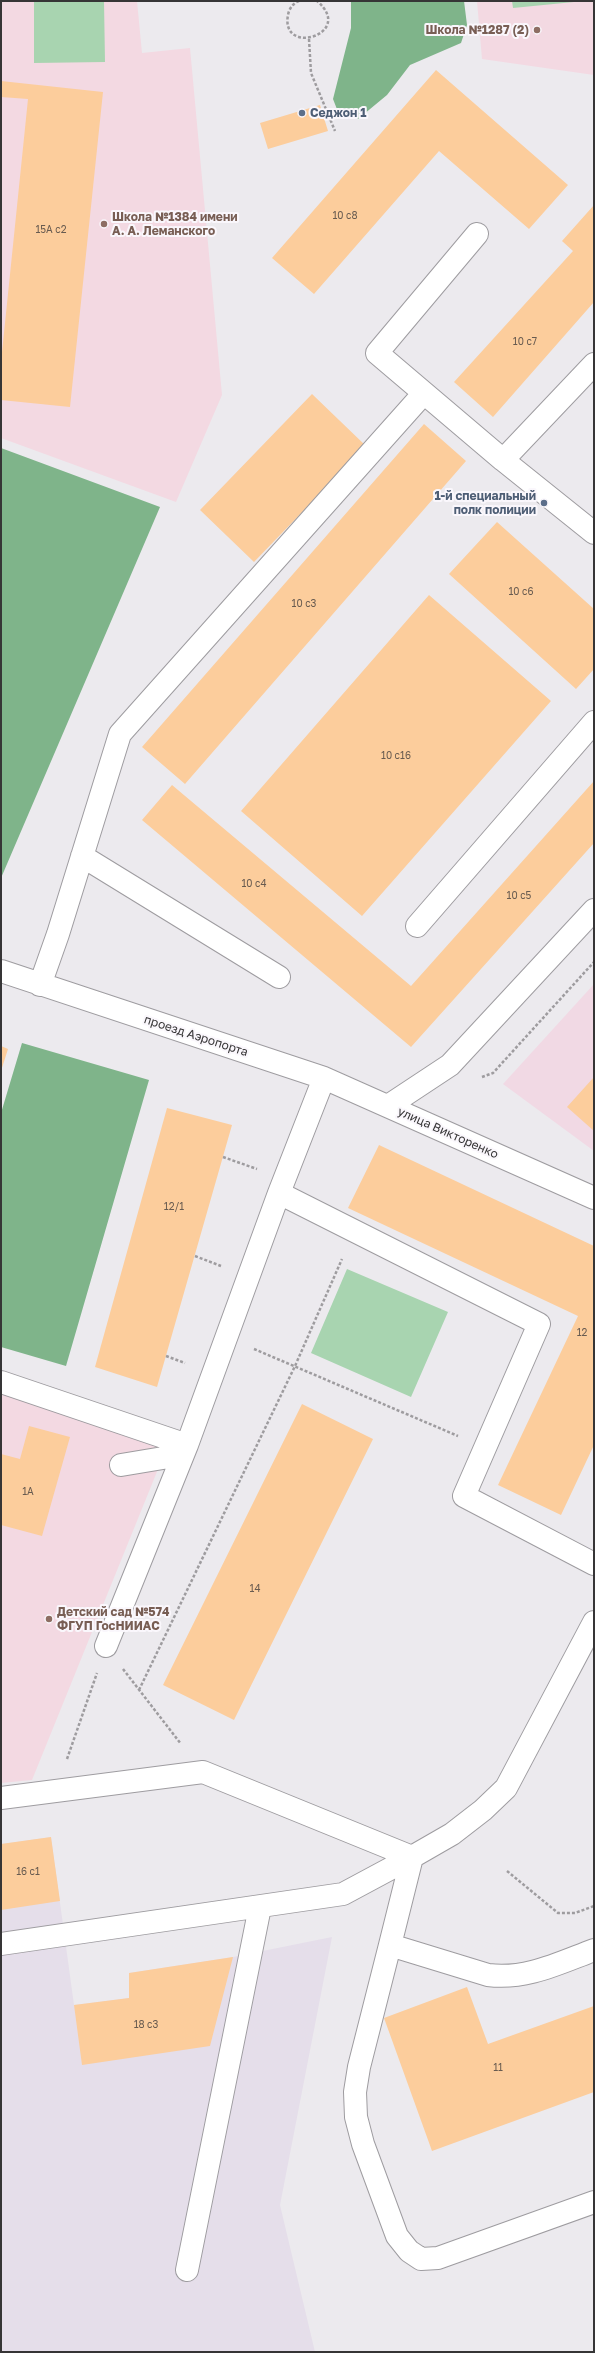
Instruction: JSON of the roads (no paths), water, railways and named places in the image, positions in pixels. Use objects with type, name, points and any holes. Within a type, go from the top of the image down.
[{"type":"street","points":[[477,234],[377,353],[503,460],[594,533]]},
{"type":"street","points":[[503,460],[594,364]]},
{"type":"street","points":[[40,985],[120,734],[424,393]]},
{"type":"street","points":[[416,926],[594,722]]},
{"type":"street","points":[[82,856],[279,977]]},
{"type":"street","name":"улица Викторенко","points":[[388,1106],[450,1066],[594,910]]},
{"type":"street","name":"проезд Аэропорта","points":[[1,971],[324,1078],[388,1106]]},
{"type":"street","points":[[106,1646],[187,1445],[282,1186],[324,1078]]},
{"type":"street","name":"улица Викторенко","points":[[388,1106],[594,1198]]},
{"type":"street","points":[[282,1186],[354,1231],[539,1324],[464,1496],[594,1564]]},
{"type":"street","points":[[1,1382],[187,1445]]},
{"type":"street","points":[[121,1465],[163,1458],[187,1445]]},
{"type":"street","points":[[1,1944],[343,1894],[412,1857],[452,1834],[483,1810],[506,1788],[594,1622]]},
{"type":"street","points":[[1,1798],[203,1772],[412,1857]]},
{"type":"street","points":[[412,1857],[359,2067],[355,2092],[356,2117],[363,2144],[397,2236],[409,2252],[421,2259],[438,2258],[594,2202]]},
{"type":"street","points":[[187,2270],[260,1907]]},
{"type":"street","points":[[390,1945],[488,1975],[501,1977],[531,1974],[594,1950]]},
{"type":"place","name":"Школа №1287 (2)","points":[[537,30]]},
{"type":"place","name":"Седжон 1","points":[[302,113]]},
{"type":"place","name":"Школа №1384 имени А. А. Леманского","points":[[104,224]]},
{"type":"place","name":"1-й специальный полк полиции","points":[[544,503]]},
{"type":"place","name":"Детский сад №574 ФГУП ГосНИИАС","points":[[49,1619]]}]
